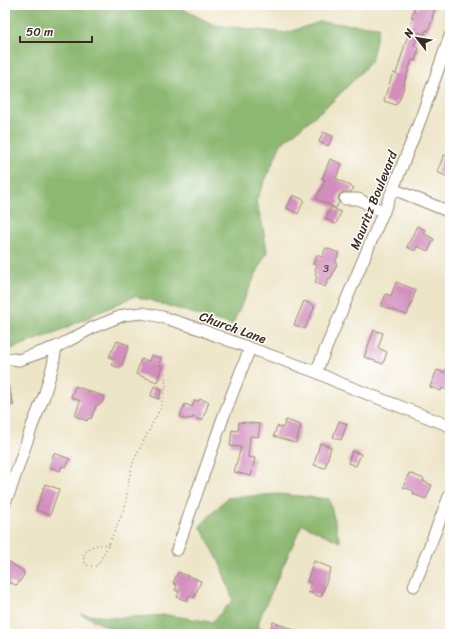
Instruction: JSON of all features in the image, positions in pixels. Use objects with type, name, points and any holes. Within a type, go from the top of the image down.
[{"type":"street","name":"Mauritz Boulevard","points":[[316,372],[394,189],[450,36]]},
{"type":"street","points":[[394,189],[450,212]]},
{"type":"street","points":[[345,199],[358,199],[384,212]]},
{"type":"street","name":"Church Lane","points":[[5,358],[18,360],[56,347],[94,327],[124,315],[142,313],[162,317],[200,329],[316,372],[337,382],[450,426]]},
{"type":"street","points":[[5,502],[44,396],[53,365],[56,347]]},
{"type":"street","points":[[177,550],[214,443],[250,348]]},
{"type":"street","points":[[414,586],[450,494]]},
{"type":"path","points":[[109,544],[94,546],[86,551],[84,563],[89,566],[96,566],[109,544],[125,507],[129,479],[134,460],[160,409],[166,386],[164,372]]},
{"type":"green space","points":[[5,5],[175,5],[214,25],[286,33],[320,22],[379,27],[371,62],[334,100],[281,144],[256,201],[267,251],[232,325],[135,296],[52,334],[5,351]]},
{"type":"green space","points":[[278,494],[329,499],[340,542],[302,524],[262,613],[258,624],[261,634],[122,634],[81,614],[116,618],[167,615],[212,622],[233,600],[219,561],[200,526],[227,498]]},
{"type":"building","points":[[420,5],[436,5],[428,31],[426,30],[425,34],[419,32],[414,46],[419,48],[415,61],[412,60],[399,101],[396,105],[384,101],[385,96],[393,73],[396,74],[413,18],[411,17],[415,7],[419,9]]},
{"type":"building","points":[[323,132],[333,136],[328,146],[319,142]]},
{"type":"building","points":[[444,155],[450,158],[450,175],[448,174],[446,176],[437,172]]},
{"type":"building","points":[[330,159],[342,164],[336,178],[354,188],[351,192],[342,192],[339,195],[339,202],[336,208],[316,199],[325,180],[322,179]]},
{"type":"building","points":[[293,195],[304,200],[298,214],[287,208]]},
{"type":"building","points":[[331,207],[341,212],[336,224],[326,219]]},
{"type":"building","points":[[417,226],[425,230],[423,233],[434,239],[428,251],[417,246],[415,251],[407,247]]},
{"type":"building","points":[[326,248],[339,253],[335,263],[337,264],[325,287],[315,283],[317,276],[315,275],[315,270],[317,265],[313,264],[317,255],[322,257]]},
{"type":"building","points":[[396,282],[416,290],[407,315],[381,306],[386,294],[391,296]]},
{"type":"building","points":[[304,301],[315,306],[305,329],[294,325]]},
{"type":"building","points":[[374,330],[383,333],[378,348],[387,352],[383,364],[364,357]]},
{"type":"building","points":[[117,341],[129,345],[122,365],[119,368],[112,365],[115,360],[109,357]]},
{"type":"building","points":[[151,355],[161,358],[159,365],[162,366],[157,382],[136,374],[141,359],[149,361]]},
{"type":"building","points":[[449,359],[450,391],[442,388],[441,391],[430,387],[437,370],[444,373]]},
{"type":"building","points":[[5,381],[7,381],[14,405],[5,407]]},
{"type":"building","points":[[75,386],[105,397],[102,403],[96,406],[91,419],[88,418],[87,421],[75,416],[80,401],[71,397]]},
{"type":"building","points":[[154,386],[162,389],[159,399],[151,396]]},
{"type":"building","points":[[200,399],[209,402],[202,421],[193,417],[192,419],[188,418],[187,420],[180,417],[185,404],[192,407],[195,400],[199,401]]},
{"type":"building","points":[[286,420],[301,425],[296,443],[274,436],[277,426],[283,428]]},
{"type":"building","points":[[339,421],[347,424],[341,440],[333,437]]},
{"type":"building","points":[[239,422],[260,424],[258,437],[250,436],[248,457],[255,458],[251,476],[234,472],[241,447],[230,446],[232,430],[238,431]]},
{"type":"building","points":[[320,443],[331,447],[325,468],[314,465]]},
{"type":"building","points":[[352,451],[361,454],[356,466],[348,463]]},
{"type":"building","points":[[54,453],[70,459],[66,467],[62,466],[60,471],[49,467]]},
{"type":"building","points":[[409,473],[424,479],[423,481],[432,485],[426,499],[413,494],[414,491],[403,487]]},
{"type":"building","points":[[45,484],[59,489],[50,515],[36,510]]},
{"type":"building","points":[[5,559],[23,571],[24,575],[18,584],[15,585],[10,582],[5,591]]},
{"type":"building","points":[[314,561],[331,568],[321,597],[308,592],[311,583],[307,581]]},
{"type":"building","points":[[178,572],[201,581],[194,598],[189,596],[187,601],[177,597],[179,592],[175,590],[177,585],[173,583]]},
{"type":"building","points":[[273,622],[302,634],[275,634],[276,632],[270,630]]}]
